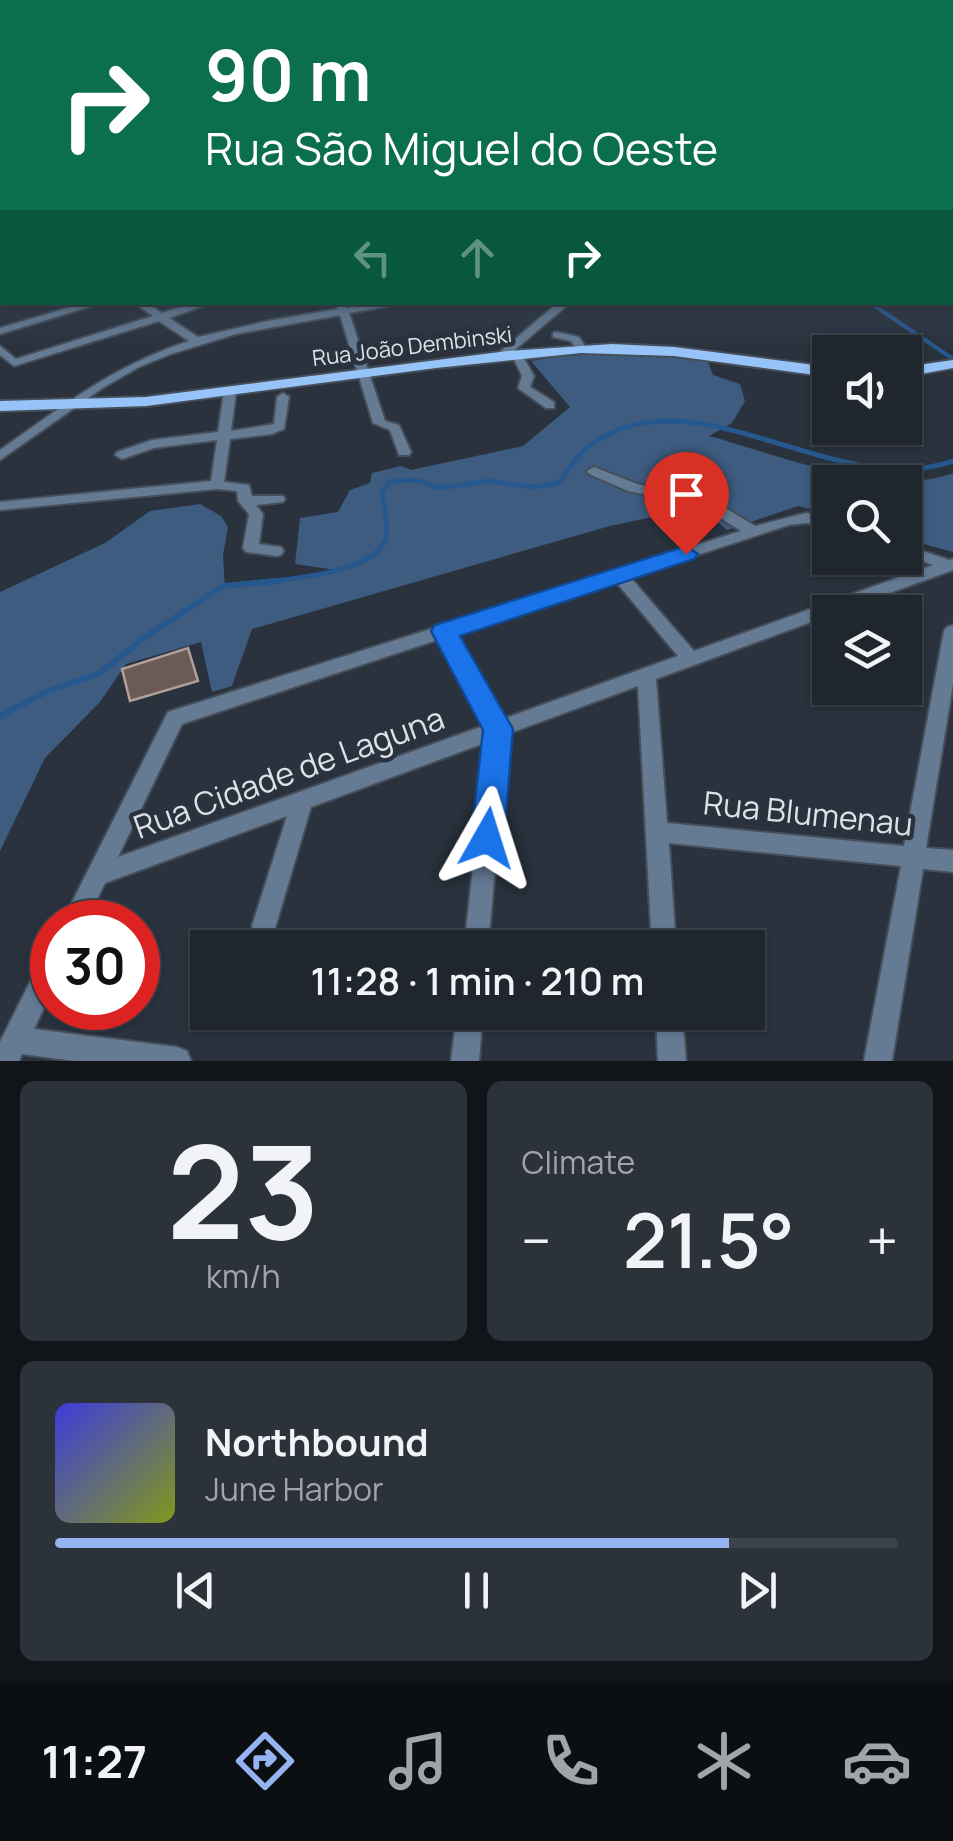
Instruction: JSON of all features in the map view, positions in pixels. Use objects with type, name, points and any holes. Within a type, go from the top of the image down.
[{"type":"main road","name":"Rua João Dembinski","points":[[0,406],[70,407],[230,392],[582,349],[656,350],[812,370]]},
{"type":"main road","points":[[922,369],[952,364]]},
{"type":"street","points":[[0,332],[90,305]]},
{"type":"street","points":[[142,305],[198,342]]},
{"type":"street","points":[[0,348],[14,362],[200,305]]},
{"type":"street","points":[[0,456],[135,365],[247,326],[368,305]]},
{"type":"street","points":[[499,358],[562,305]]},
{"type":"street","points":[[342,307],[378,423],[395,428],[404,452]]},
{"type":"street","points":[[557,335],[575,339],[582,349]]},
{"type":"street","points":[[517,356],[528,376],[524,388],[550,405]]},
{"type":"street","points":[[217,485],[230,392]]},
{"type":"street","points":[[122,455],[140,446],[276,428],[283,397]]},
{"type":"street","points":[[594,472],[633,488],[704,502],[753,532]]},
{"type":"street","points":[[0,506],[217,485],[244,488],[245,501],[256,514],[251,548],[276,551]]},
{"type":"street","points":[[245,501],[278,499]]},
{"type":"street","points":[[85,900],[175,718],[753,532],[796,519],[812,520]]},
{"type":"street","points":[[922,555],[951,564]]},
{"type":"street","name":"Rua Cidade de Laguna","points":[[97,875],[951,564]]},
{"type":"street","points":[[619,575],[692,659]]},
{"type":"street","points":[[444,631],[498,729],[478,930]]},
{"type":"street","points":[[878,1061],[913,858],[944,730],[953,631]]},
{"type":"street","points":[[646,675],[663,930]]},
{"type":"street","points":[[264,926],[302,800]]},
{"type":"street","name":"Rua Blumenau","points":[[656,832],[953,861]]},
{"type":"street","points":[[30,1010],[10,1050],[177,1061]]},
{"type":"street","points":[[465,1061],[468,1030]]},
{"type":"street","points":[[669,1030],[672,1061]]},
{"type":"shaded area","points":[[589,351],[707,359],[713,375],[740,384],[745,401],[732,423],[709,436],[812,466],[812,510],[798,506],[727,530],[699,507],[610,526],[252,629],[232,686],[212,692],[201,642],[126,664],[100,702],[45,758],[0,851],[0,592],[105,543],[150,511],[200,504],[221,516],[228,527],[223,555],[225,588],[343,571],[295,564],[300,518],[338,512],[350,490],[370,483],[372,473],[401,466],[411,470],[523,446],[570,407],[531,361]]},
{"type":"shaded area","points":[[953,473],[953,552],[922,544],[922,480]]},
{"type":"building","points":[[188,648],[198,681],[130,701],[122,669]]},
{"type":"waterway","points":[[873,305],[953,359]]},
{"type":"waterway","points":[[649,422],[663,422]]},
{"type":"waterway","points":[[251,583],[327,573],[365,560],[379,550],[387,533],[382,492],[391,481],[417,480],[440,488],[489,481],[532,487],[559,483],[588,447],[628,426],[663,422]]},
{"type":"waterway","points":[[663,422],[678,422]]},
{"type":"waterway","points":[[663,422],[718,427],[861,465],[908,469],[953,461]]},
{"type":"waterway","points":[[0,716],[46,692],[100,673],[141,640],[223,586],[278,581]]},
{"type":"route","points":[[487,838],[498,729],[444,631],[686,554]]}]
